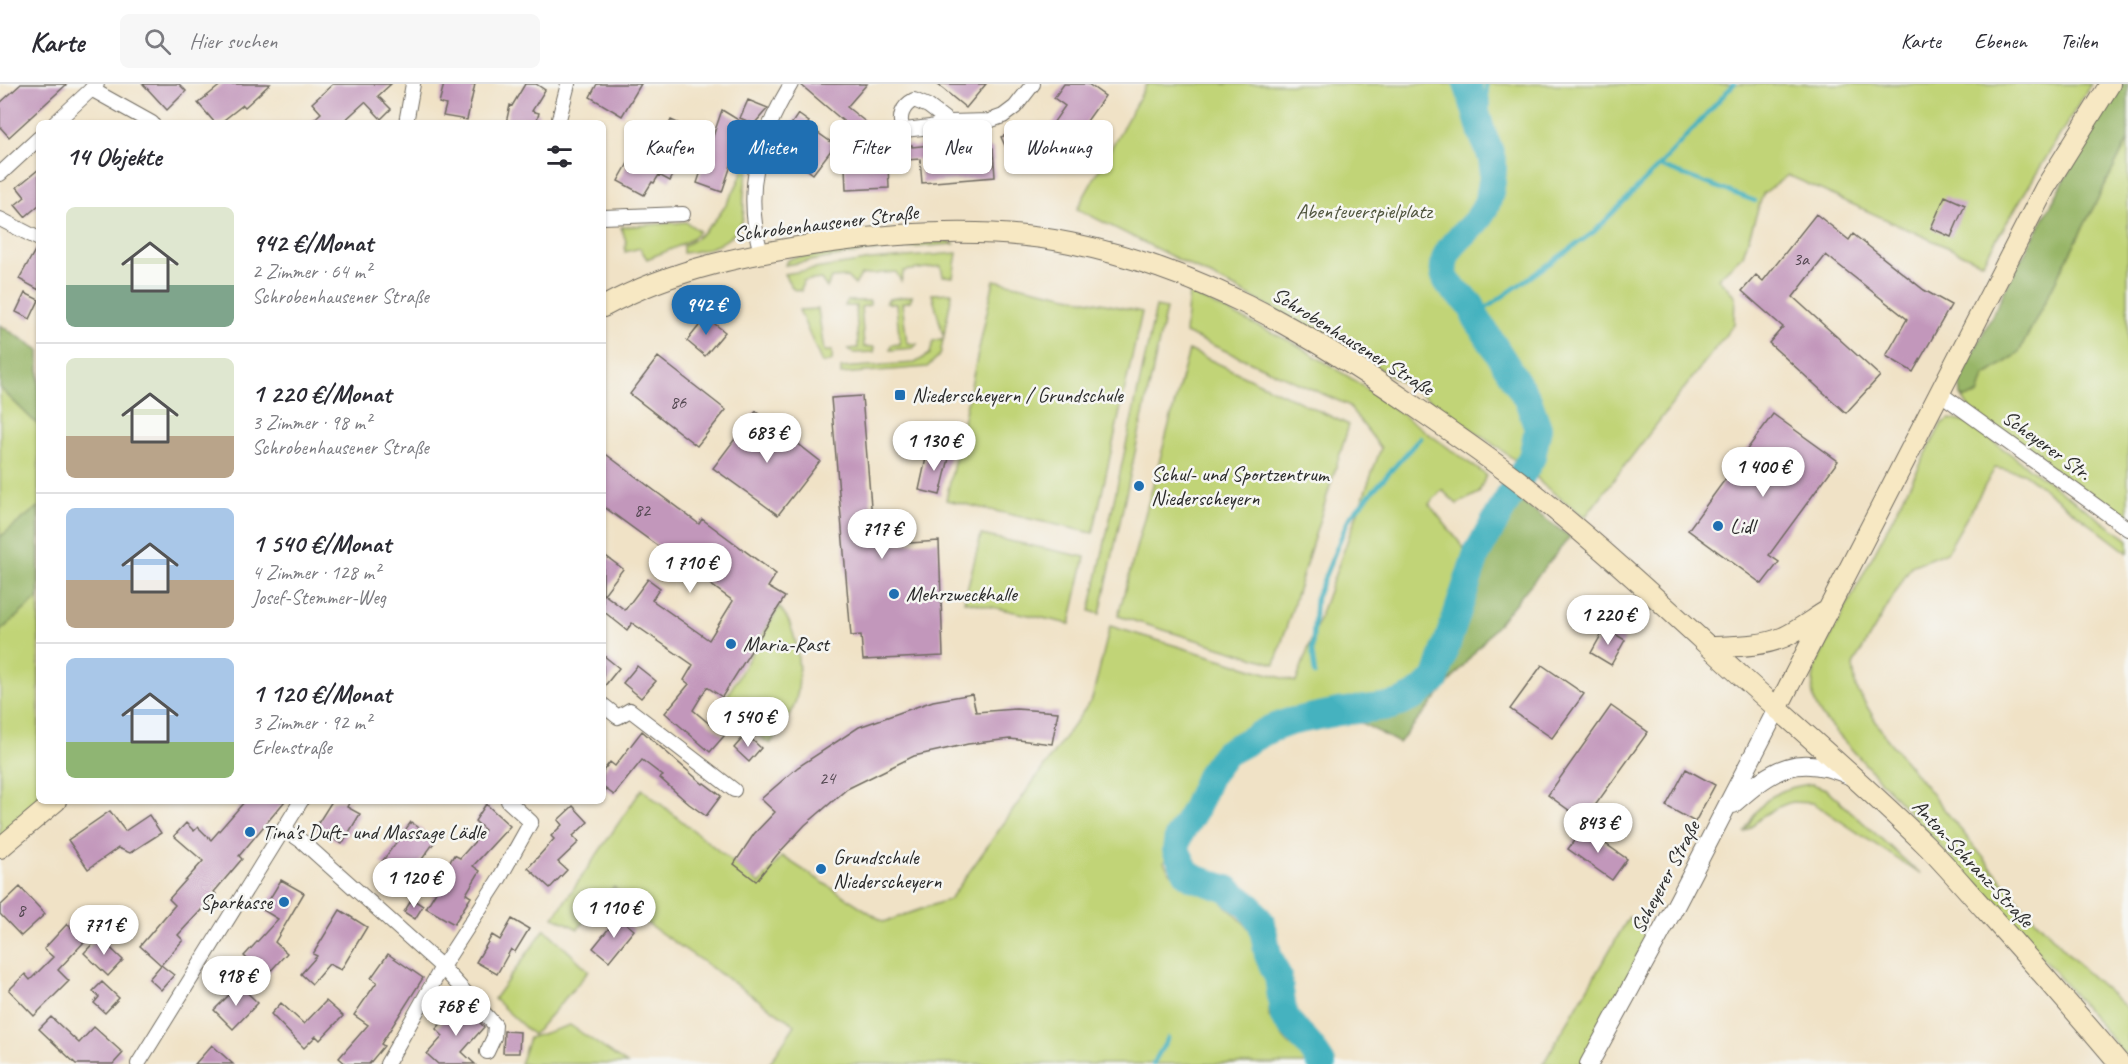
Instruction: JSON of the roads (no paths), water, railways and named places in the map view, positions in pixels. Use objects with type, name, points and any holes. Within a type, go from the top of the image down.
[{"type":"main road","points":[[1777,709],[2045,188],[2110,84]]},
{"type":"main road","name":"Schrobenhausener Straße","points":[[606,306],[651,283],[689,270],[761,254],[901,234],[1035,237],[1068,242],[1146,262],[1205,284],[1301,332],[1363,371],[1495,463],[1606,552],[1777,709]]},
{"type":"main road","points":[[1710,647],[1746,645],[1784,637],[1828,610]]},
{"type":"main road","name":"Anton-Schranz-Straße","points":[[1777,709],[1928,846],[2068,1002],[2120,1064]]},
{"type":"main road","points":[[0,848],[52,804]]},
{"type":"street","points":[[407,120],[413,84]]},
{"type":"street","points":[[559,120],[568,84]]},
{"type":"street","points":[[761,254],[753,210],[755,167],[769,126],[791,84]]},
{"type":"street","points":[[992,120],[1016,107],[1033,84]]},
{"type":"street","points":[[58,120],[94,87],[147,120]]},
{"type":"street","points":[[914,100],[928,106],[948,122],[930,127],[900,130],[901,113],[906,103],[914,100]]},
{"type":"street","points":[[0,174],[36,141]]},
{"type":"street","points":[[606,217],[683,214]]},
{"type":"street","points":[[0,219],[36,237]]},
{"type":"street","name":"Scheyerer Str.","points":[[1941,394],[2128,529]]},
{"type":"street","points":[[606,707],[618,717],[630,710],[734,790]]},
{"type":"street","name":"Scheyerer Straße","points":[[1589,1064],[1777,709]]},
{"type":"street","points":[[1725,811],[1769,775],[1795,766],[1821,765],[1854,777]]},
{"type":"street","points":[[138,1064],[299,804]]},
{"type":"street","points":[[387,1064],[442,967],[499,879],[531,822],[511,804]]},
{"type":"street","points":[[284,829],[303,842],[442,967],[495,1025],[494,1037],[487,1052]]},
{"type":"waterway","points":[[1322,1064],[1310,1046],[1284,1017],[1278,977],[1268,955],[1262,924],[1250,907],[1227,889],[1194,878],[1187,873],[1176,850],[1178,837],[1194,811],[1210,774],[1226,753],[1270,729],[1289,722],[1338,712],[1391,706],[1415,696],[1435,680],[1477,553],[1532,457],[1538,428],[1528,400],[1475,316],[1471,305],[1451,286],[1444,273],[1444,264],[1450,248],[1475,223],[1483,211],[1492,180],[1492,158],[1467,84]]},
{"type":"waterway","points":[[1480,122],[1488,107],[1486,84]]},
{"type":"waterway","points":[[1475,316],[1594,232],[1659,166],[1734,84]]},
{"type":"waterway","points":[[1659,166],[1755,201]]},
{"type":"waterway","points":[[1315,674],[1312,651],[1316,598],[1349,518],[1420,438]]},
{"type":"waterway","points":[[1153,1064],[1168,1038]]},
{"type":"place","name":"Niederscheyern / Grundschule","points":[[900,395]]},
{"type":"place","name":"Schul- und Sportzentrum Niederscheyern","points":[[1139,486]]},
{"type":"place","name":"Lidl","points":[[1718,526]]},
{"type":"place","name":"Mehrzweckhalle","points":[[894,594]]},
{"type":"place","name":"Maria-Rast","points":[[731,644]]},
{"type":"place","name":"Tina's Duft- und Massage Lädle","points":[[250,832]]},
{"type":"place","name":"Grundschule Niederscheyern","points":[[821,869]]},
{"type":"place","name":"Sparkasse","points":[[284,902]]},
{"type":"park label","name":"Abenteuerspielplatz","points":[[1364,211]]}]
